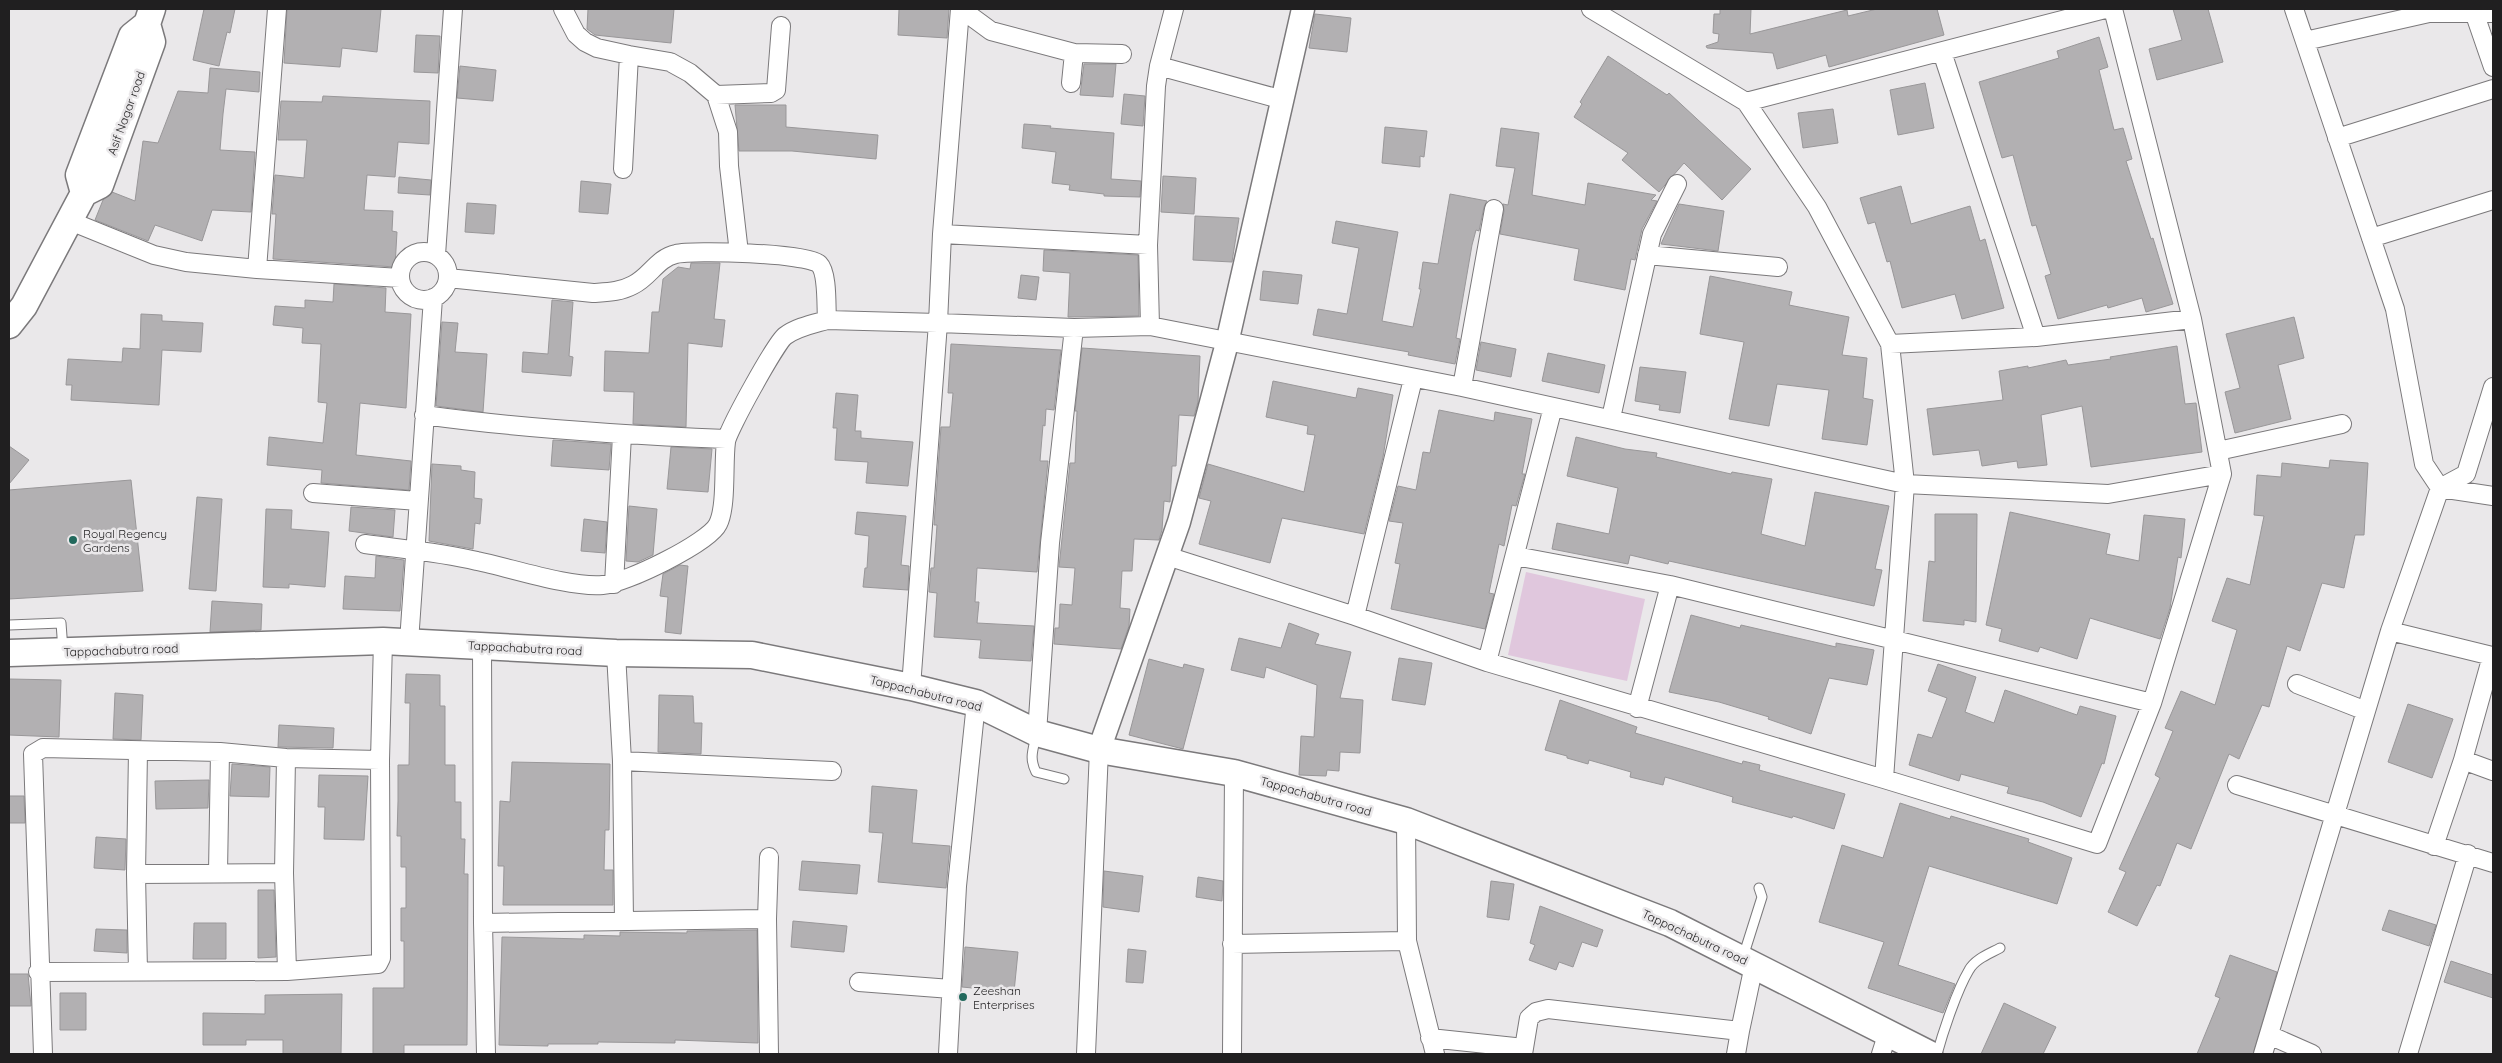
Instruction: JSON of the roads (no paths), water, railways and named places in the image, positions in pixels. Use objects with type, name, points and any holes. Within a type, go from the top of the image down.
[{"type":"main road","name":"Asif Nagar road","points":[[9,325],[24,306],[84,192],[79,175],[132,36],[150,17]]},
{"type":"main road","name":"Tappachabutra road","points":[[9,653],[383,641],[616,653],[752,655],[911,687],[976,703],[1037,733],[1098,750],[1234,773],[1406,821],[1670,923],[1748,962],[1884,1043],[1929,1054]]},
{"type":"street","points":[[257,269],[277,9]]},
{"type":"street","points":[[436,255],[453,9]]},
{"type":"street","points":[[563,9],[576,34],[585,42],[597,48],[670,62],[690,73],[716,94],[728,132],[729,166],[740,253]]},
{"type":"street","points":[[961,9],[991,32],[1074,54],[1122,54]]},
{"type":"street","points":[[911,687],[938,323],[942,234],[961,9]]},
{"type":"street","points":[[1150,326],[1148,245],[1159,66],[1174,9]]},
{"type":"street","points":[[1086,1054],[1098,750],[1181,512],[1227,343],[1303,9]]},
{"type":"street","points":[[1591,9],[1746,102],[1817,207],[1890,344],[1905,484],[1896,639],[1884,779]]},
{"type":"street","points":[[1746,102],[2105,9]]},
{"type":"street","points":[[1167,556],[1355,616],[1487,662],[2097,844],[2152,703],[2222,474],[2192,319],[2113,9]]},
{"type":"street","points":[[2294,9],[2395,310],[2424,464],[2440,488],[2493,496]]},
{"type":"street","points":[[2305,41],[2430,13],[2474,12],[2493,14]]},
{"type":"street","points":[[2474,12],[2493,67]]},
{"type":"street","points":[[716,94],[770,92],[776,90],[781,26]]},
{"type":"street","points":[[1942,52],[2036,337]]},
{"type":"street","points":[[1071,83],[1074,54]]},
{"type":"street","points":[[623,169],[629,55]]},
{"type":"street","points":[[1159,66],[1283,100]]},
{"type":"street","points":[[2337,138],[2493,89]]},
{"type":"street","points":[[1611,418],[1652,234],[1677,184]]},
{"type":"street","points":[[2371,238],[2493,200]]},
{"type":"street","points":[[1462,387],[1494,209]]},
{"type":"street","points":[[70,221],[154,255],[186,262],[257,269],[400,278]]},
{"type":"street","points":[[942,234],[1148,245]]},
{"type":"street","points":[[424,252],[436,255],[445,265],[448,278],[443,291],[433,298],[425,300],[411,296],[402,285],[400,278],[403,265],[412,255],[424,252]]},
{"type":"street","points":[[448,278],[593,293],[616,291],[635,284],[662,259],[676,254],[693,252],[740,253],[808,258],[819,264],[824,275],[827,320]]},
{"type":"street","points":[[1647,255],[1778,266]]},
{"type":"street","points":[[409,642],[433,298]]},
{"type":"street","points":[[1890,344],[2036,337],[2192,319]]},
{"type":"street","points":[[365,544],[414,549],[589,586],[614,584],[694,546],[712,534],[719,524],[722,507],[726,439],[774,352],[784,337],[805,326],[827,320],[1074,328],[1150,326],[1227,343],[1462,387],[1611,418],[1905,484],[2108,494],[2222,474]]},
{"type":"street","points":[[1037,733],[1050,543],[1074,328]]},
{"type":"street","points":[[1355,616],[1413,379]]},
{"type":"street","points":[[2263,1054],[2390,631],[2440,488],[2466,474],[2493,387]]},
{"type":"street","points":[[1487,662],[1553,407]]},
{"type":"street","points":[[424,415],[505,426],[622,435],[726,439]]},
{"type":"street","points":[[2218,451],[2342,424]]},
{"type":"street","points":[[614,584],[622,435]]},
{"type":"street","points":[[313,493],[418,501]]},
{"type":"street","points":[[1515,556],[1670,585],[2152,703]]},
{"type":"street","points":[[1637,708],[1670,585]]},
{"type":"street","points":[[2390,631],[2492,656],[2463,760],[2434,846]]},
{"type":"street","points":[[38,972],[287,970],[378,964],[381,958],[380,760],[383,641]]},
{"type":"street","points":[[482,645],[483,923],[486,1054]]},
{"type":"street","points":[[616,653],[622,761],[624,921]]},
{"type":"street","points":[[2297,684],[2366,711]]},
{"type":"street","points":[[948,1054],[957,886],[976,703]]},
{"type":"street","points":[[43,1054],[38,972],[33,754],[43,748],[220,752],[286,758],[380,760]]},
{"type":"street","points":[[138,751],[136,874],[138,972]]},
{"type":"street","points":[[218,873],[220,752]]},
{"type":"street","points":[[286,758],[284,874],[287,970]]},
{"type":"street","points":[[2463,760],[2493,770]]},
{"type":"street","points":[[622,761],[832,771]]},
{"type":"street","points":[[1232,1054],[1234,773]]},
{"type":"street","points":[[2237,786],[2493,863]]},
{"type":"street","points":[[1406,821],[1407,941],[1432,1046],[1524,1051],[1529,1018],[1536,1012],[1548,1010],[1740,1031]]},
{"type":"street","points":[[2408,1054],[2468,854]]},
{"type":"street","points":[[769,857],[766,919],[769,1054]]},
{"type":"street","points":[[136,874],[284,874]]},
{"type":"street","points":[[483,923],[766,919]]},
{"type":"street","points":[[1232,944],[1407,941]]},
{"type":"street","points":[[1736,1054],[1748,962]]},
{"type":"street","points":[[858,982],[951,989]]},
{"type":"street","points":[[2269,1035],[2312,1054]]},
{"type":"lane","points":[[9,626],[62,623],[63,652]]},
{"type":"lane","points":[[1037,733],[1031,754],[1036,772],[1064,779]]},
{"type":"lane","points":[[1748,962],[1762,897],[1759,888]]},
{"type":"lane","points":[[1937,1054],[1942,1036],[1969,969],[1979,959],[2000,948]]},
{"type":"place","name":"Royal Regency Gardens","points":[[73,540]]},
{"type":"place","name":"Zeeshan Enterprises","points":[[963,997]]}]
